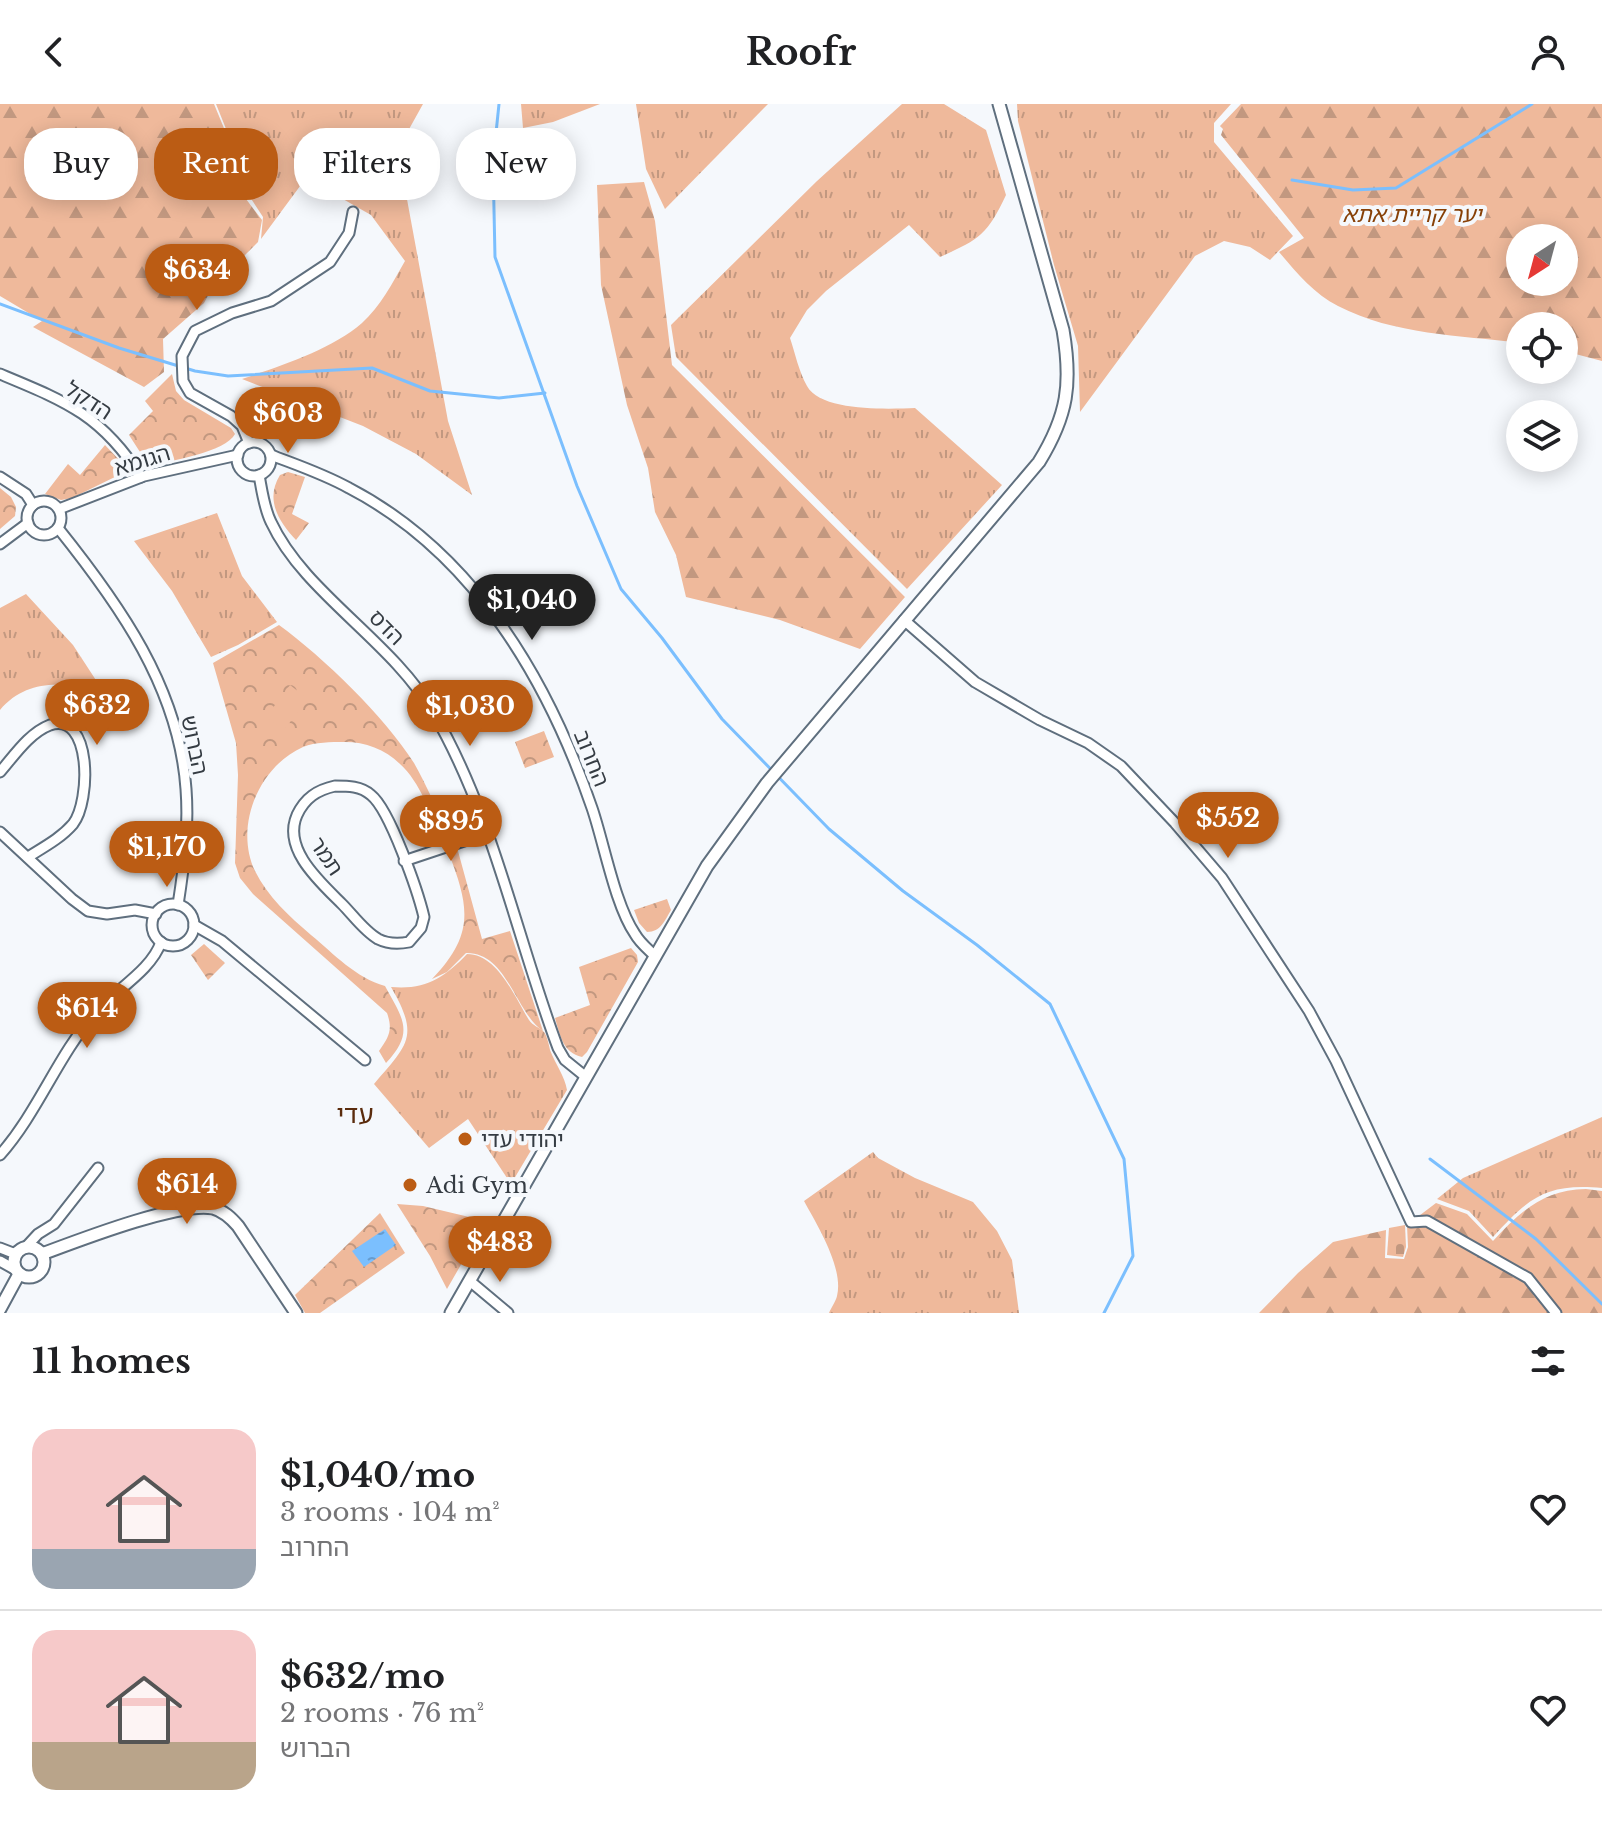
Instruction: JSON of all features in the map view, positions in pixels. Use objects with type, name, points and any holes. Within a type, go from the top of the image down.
[{"type":"street","points":[[451,1313],[707,866],[767,783],[1039,462],[1053,439],[1068,390],[1069,365],[1063,330],[999,104]]},
{"type":"street","points":[[249,443],[242,426],[231,416],[190,393],[183,381],[182,356],[195,331],[232,313],[271,301],[330,262],[349,233],[353,212]]},
{"type":"street","name":"הדקל","points":[[0,374],[53,396],[90,417],[119,446],[141,477]]},
{"type":"street","points":[[249,443],[265,446],[271,455],[267,470],[259,475],[243,471],[238,455],[242,447],[249,443]]},
{"type":"street","name":"הגומא","points":[[59,509],[141,477],[238,455]]},
{"type":"street","name":"החרוב","points":[[271,455],[326,476],[383,508],[432,545],[484,601],[543,692],[564,734],[588,797],[628,922],[655,956]]},
{"type":"street","name":"הדס","points":[[259,475],[264,503],[282,541],[325,592],[392,657],[432,709],[448,739],[504,874],[558,1048],[565,1060],[586,1077]]},
{"type":"street","points":[[0,477],[26,494],[33,505]]},
{"type":"street","points":[[47,501],[59,509],[62,519],[58,528],[49,534],[39,534],[28,523],[28,514],[33,505],[47,501]]},
{"type":"street","points":[[0,544],[28,523]]},
{"type":"street","name":"הברוש","points":[[58,528],[102,584],[136,636],[163,693],[176,730],[186,790],[185,855],[178,905]]},
{"type":"street","points":[[904,620],[975,682],[1040,720],[1088,743],[1121,766],[1175,823],[1222,878],[1309,1011],[1336,1061],[1411,1222],[1427,1221],[1528,1278],[1556,1313]]},
{"type":"street","points":[[0,772],[30,739],[50,725],[67,725],[79,739],[86,783],[79,815],[62,835],[28,857]]},
{"type":"street","name":"תמר","points":[[349,786],[361,789],[381,805],[404,861],[424,917],[421,928],[409,942],[390,943],[370,932],[310,870],[293,833],[299,809],[322,789],[349,786]]},
{"type":"street","points":[[0,832],[88,911],[107,914],[135,910],[156,914]]},
{"type":"street","points":[[404,861],[488,833]]},
{"type":"street","points":[[167,905],[178,905],[190,912],[194,925],[190,938],[184,943],[167,945],[161,942],[153,929],[156,914],[167,905]]},
{"type":"street","points":[[194,925],[222,941],[365,1060]]},
{"type":"street","points":[[0,1155],[28,1118],[55,1067],[83,1028],[116,991],[157,954],[161,942]]},
{"type":"street","points":[[0,1309],[18,1272],[14,1260],[38,1234],[54,1224],[98,1168]]},
{"type":"street","points":[[42,1254],[89,1236],[186,1208],[213,1208],[231,1217],[296,1313]]},
{"type":"street","points":[[0,1248],[13,1253],[35,1248],[42,1254],[45,1263],[41,1272],[28,1277],[0,1261]]},
{"type":"street","points":[[471,1282],[508,1313]]},
{"type":"green space","points":[[0,104],[214,104],[224,128],[154,128],[154,200],[247,200],[262,220],[258,242],[237,263],[221,271],[204,303],[163,339],[164,372],[144,387],[33,327],[42,321],[0,296]]},
{"type":"green space","points":[[216,104],[423,104],[410,128],[294,128],[294,194],[261,239],[263,217],[252,200],[278,200],[278,128],[226,128]]},
{"type":"green space","points":[[521,104],[600,104],[553,122],[523,128]]},
{"type":"green space","points":[[636,104],[768,104],[665,209],[646,169]]},
{"type":"green space","points":[[902,104],[944,104],[986,130],[1006,195],[981,234],[940,257],[909,225],[826,291],[807,310],[790,338],[804,381],[815,394],[840,405],[915,408],[1002,485],[907,589],[676,357],[671,325],[817,181]]},
{"type":"green space","points":[[1017,104],[1231,104],[1214,123],[1214,142],[1293,236],[1270,260],[1250,247],[1224,241],[1195,256],[1080,412],[1078,346],[1054,265],[1018,121]]},
{"type":"green space","name":"יער קריית אתא","points":[[1241,104],[1602,104],[1602,361],[1578,355],[1578,312],[1506,312],[1506,341],[1382,323],[1329,301],[1306,282],[1279,252],[1304,238],[1221,135],[1223,129],[1220,126]]},
{"type":"green space","points":[[644,182],[655,221],[672,365],[905,597],[860,649],[780,620],[686,597],[676,555],[655,512],[648,468],[627,405],[601,285],[597,185]]},
{"type":"green space","points":[[345,200],[407,200],[448,421],[472,495],[416,454],[363,426],[242,379],[336,341],[350,333],[375,310],[405,261],[371,215]]},
{"type":"green space","points":[[172,374],[176,391],[184,400],[231,428],[235,434],[209,451],[149,466],[129,435],[153,411],[145,401]]},
{"type":"green space","points":[[105,445],[123,464],[121,474],[72,498],[61,500],[45,494],[68,464],[80,475]]},
{"type":"green space","points":[[288,472],[305,477],[292,514],[309,523],[296,540],[279,517],[274,501],[280,475]]},
{"type":"green space","points":[[0,488],[11,497],[16,507],[15,516],[0,529]]},
{"type":"green space","points":[[217,513],[242,576],[277,622],[211,657],[172,591],[134,541]]},
{"type":"green space","points":[[26,594],[73,645],[105,694],[63,685],[36,687],[11,699],[0,710],[0,608]]},
{"type":"green space","points":[[279,625],[333,671],[402,745],[450,836],[442,838],[419,789],[400,764],[381,750],[352,742],[313,744],[287,756],[262,783],[254,800],[247,836],[249,854],[260,880],[295,921],[346,965],[385,986],[397,1008],[403,1034],[401,1043],[386,1063],[379,1051],[389,1033],[387,1013],[253,894],[240,878],[235,863],[236,743],[213,663]]},
{"type":"green space","points":[[290,685],[308,699],[284,730],[266,717]]},
{"type":"green space","points":[[544,731],[554,757],[525,768],[515,742]]},
{"type":"green space","points":[[458,851],[482,939],[510,931],[543,1031],[525,1011],[501,972],[480,955],[466,953],[447,972],[432,979],[455,948],[464,920],[461,890],[449,854]]},
{"type":"green space","points":[[667,899],[671,910],[659,928],[647,932],[634,910]]},
{"type":"green space","points":[[204,944],[225,963],[208,980],[191,955]]},
{"type":"green space","points":[[631,948],[638,962],[587,1052],[582,1057],[570,1052],[555,1018],[590,1005],[579,967]]},
{"type":"green space","points":[[467,954],[488,961],[497,969],[529,1020],[544,1032],[567,1090],[511,1184],[468,1119],[429,1148],[374,1084],[395,1059],[406,1039],[405,1018],[391,987],[434,981]]},
{"type":"green space","points":[[1602,1117],[1602,1188],[1567,1188],[1540,1196],[1517,1212],[1493,1237],[1469,1211],[1437,1199],[1463,1178]]},
{"type":"green space","points":[[873,1152],[878,1158],[915,1178],[973,1202],[997,1231],[1012,1260],[1019,1313],[829,1313],[837,1296],[837,1273],[828,1247],[804,1201]]},
{"type":"green space","points":[[1586,1189],[1602,1191],[1602,1313],[1259,1313],[1333,1242],[1386,1230],[1385,1258],[1404,1259],[1408,1247],[1407,1225],[1436,1203],[1467,1214],[1493,1241],[1534,1204],[1557,1193]]},
{"type":"green space","points":[[397,1204],[423,1206],[486,1221],[447,1289],[430,1256]]},
{"type":"green space","points":[[380,1213],[405,1253],[320,1313],[305,1313],[295,1295]]},
{"type":"green space","points":[[1405,1225],[1403,1257],[1387,1255],[1389,1228]]},
{"type":"water","points":[[385,1229],[396,1245],[364,1267],[352,1251]]},
{"type":"waterway","points":[[499,104],[493,162],[495,257],[577,486],[621,589],[722,719],[829,829],[903,891],[1050,1004],[1124,1159],[1133,1256],[1104,1313]]},
{"type":"waterway","points":[[1292,180],[1353,190],[1396,188],[1532,104]]},
{"type":"waterway","points":[[0,304],[119,348],[195,371],[228,376],[372,368],[430,391],[499,398],[545,393]]},
{"type":"waterway","points":[[1430,1159],[1536,1239],[1602,1304]]},
{"type":"place","name":"יהודי עדי","points":[[465,1139]]},
{"type":"place","name":"Adi Gym","points":[[410,1185]]},
{"type":"district","name":"עדי","points":[[355,1114]]}]
